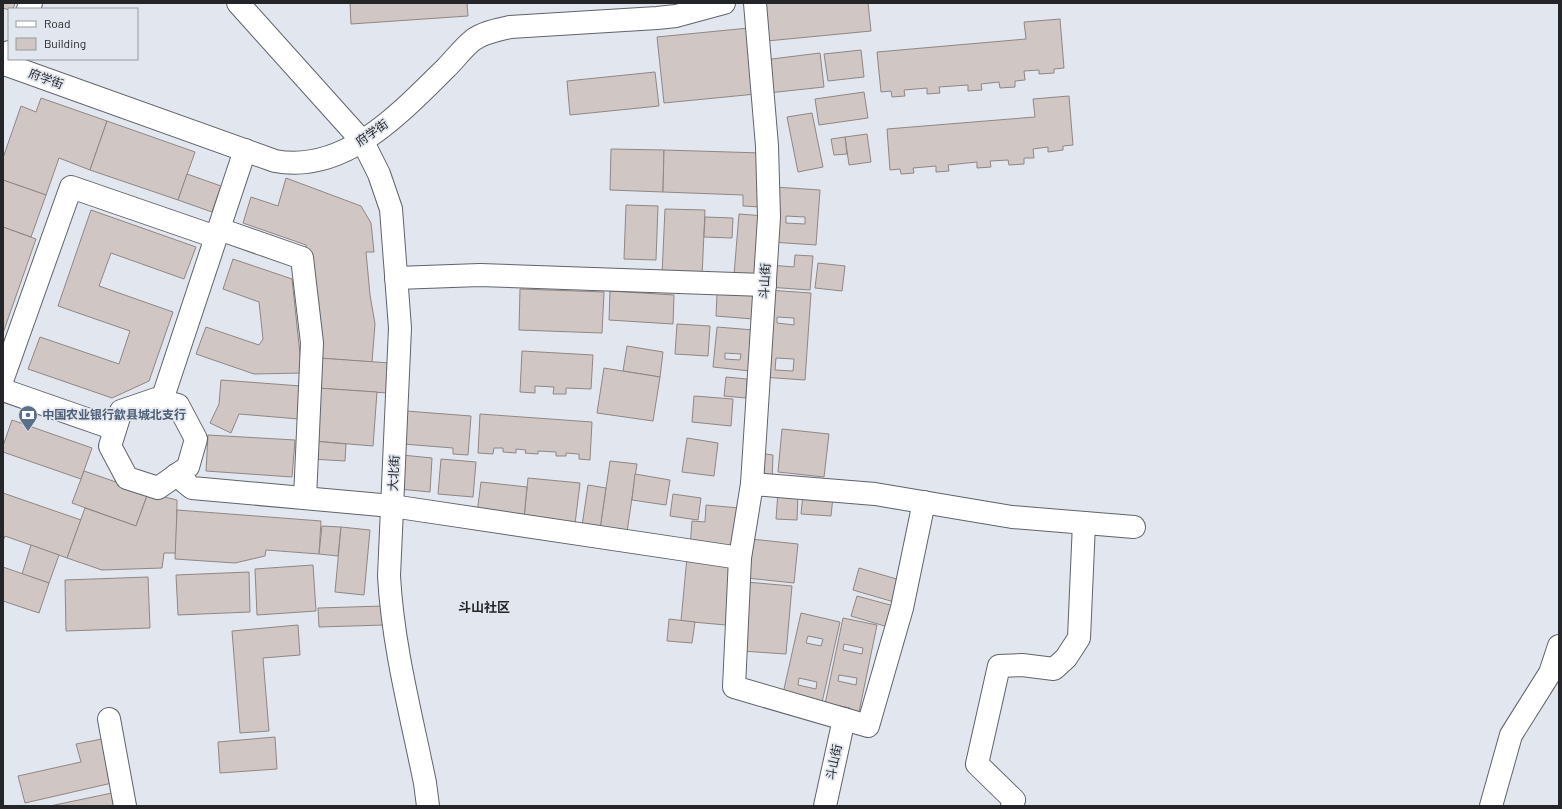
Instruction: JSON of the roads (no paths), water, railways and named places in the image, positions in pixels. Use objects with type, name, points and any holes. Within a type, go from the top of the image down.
[{"type":"street","name":"大北街","points":[[238,3],[363,142],[378,174],[390,209],[400,328],[390,576],[392,614],[395,642],[425,783],[428,806]]},
{"type":"street","name":"府学街","points":[[5,60],[275,161],[303,163],[325,158],[363,142],[408,106],[474,40],[491,31],[510,27],[676,16],[724,3]]},
{"type":"street","name":"斗山街","points":[[755,3],[767,146],[769,217],[752,484],[740,558],[734,688],[844,719],[825,806]]},
{"type":"street","points":[[162,400],[245,150]]},
{"type":"street","points":[[3,378],[71,187],[302,258],[312,343],[305,498]]},
{"type":"street","points":[[396,278],[480,275],[765,285]]},
{"type":"street","points":[[3,390],[115,429]]},
{"type":"street","points":[[156,399],[162,400],[178,405],[196,439],[188,467],[158,488],[127,478],[110,446],[121,411],[156,399]]},
{"type":"street","points":[[176,475],[192,488],[392,506],[740,558]]},
{"type":"street","points":[[752,484],[875,494],[1012,517],[1134,527]]},
{"type":"street","points":[[844,719],[868,726],[902,608],[924,502]]},
{"type":"street","points":[[1012,806],[1014,800],[977,764],[999,666],[1022,665],[1054,669],[1066,658],[1079,638],[1084,523]]},
{"type":"street","points":[[1491,806],[1511,735],[1550,673],[1559,646]]},
{"type":"street","points":[[109,719],[125,806]]},
{"type":"place","name":"中国农业银行歙县城北支行","points":[[28,432]]},
{"type":"district","name":"斗山社区","points":[[484,607]]}]
